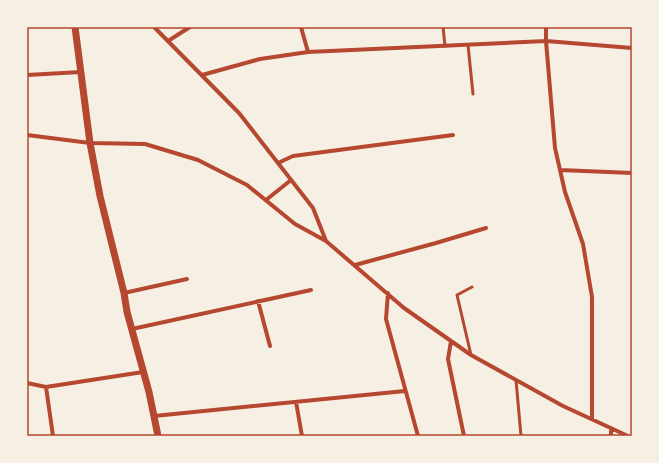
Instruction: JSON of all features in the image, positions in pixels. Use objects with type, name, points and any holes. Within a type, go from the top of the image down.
[{"type":"street","points":[[75,27],[90,143],[100,196],[158,436]]},
{"type":"street","points":[[154,27],[239,113],[313,208],[326,241]]},
{"type":"street","points":[[168,41],[190,27]]},
{"type":"street","points":[[301,27],[308,52]]},
{"type":"street","points":[[546,27],[555,148],[565,192],[583,244],[592,297],[592,419]]},
{"type":"street","points":[[202,75],[260,59],[308,52],[546,41],[632,48]]},
{"type":"street","points":[[27,76],[81,72]]},
{"type":"street","points":[[27,135],[90,143],[145,144],[198,160],[247,185],[295,224],[326,241],[404,308],[471,355],[563,406],[628,436]]},
{"type":"street","points":[[278,162],[293,156],[453,135]]},
{"type":"street","points":[[560,170],[632,173]]},
{"type":"street","points":[[266,200],[291,180]]},
{"type":"street","points":[[355,265],[486,228]]},
{"type":"street","points":[[124,293],[187,279]]},
{"type":"street","points":[[132,329],[311,290]]},
{"type":"street","points":[[388,293],[386,319],[418,436]]},
{"type":"street","points":[[258,302],[270,346]]},
{"type":"street","points":[[451,341],[448,359],[464,436]]},
{"type":"street","points":[[27,383],[46,387],[143,372]]},
{"type":"street","points":[[46,387],[53,436]]},
{"type":"street","points":[[154,416],[406,391]]},
{"type":"street","points":[[296,402],[302,436]]},
{"type":"street","points":[[611,428],[611,436]]},
{"type":"lane","points":[[443,27],[445,46]]},
{"type":"lane","points":[[468,45],[473,94]]},
{"type":"lane","points":[[471,355],[457,295],[472,287]]},
{"type":"lane","points":[[516,380],[521,436]]}]
